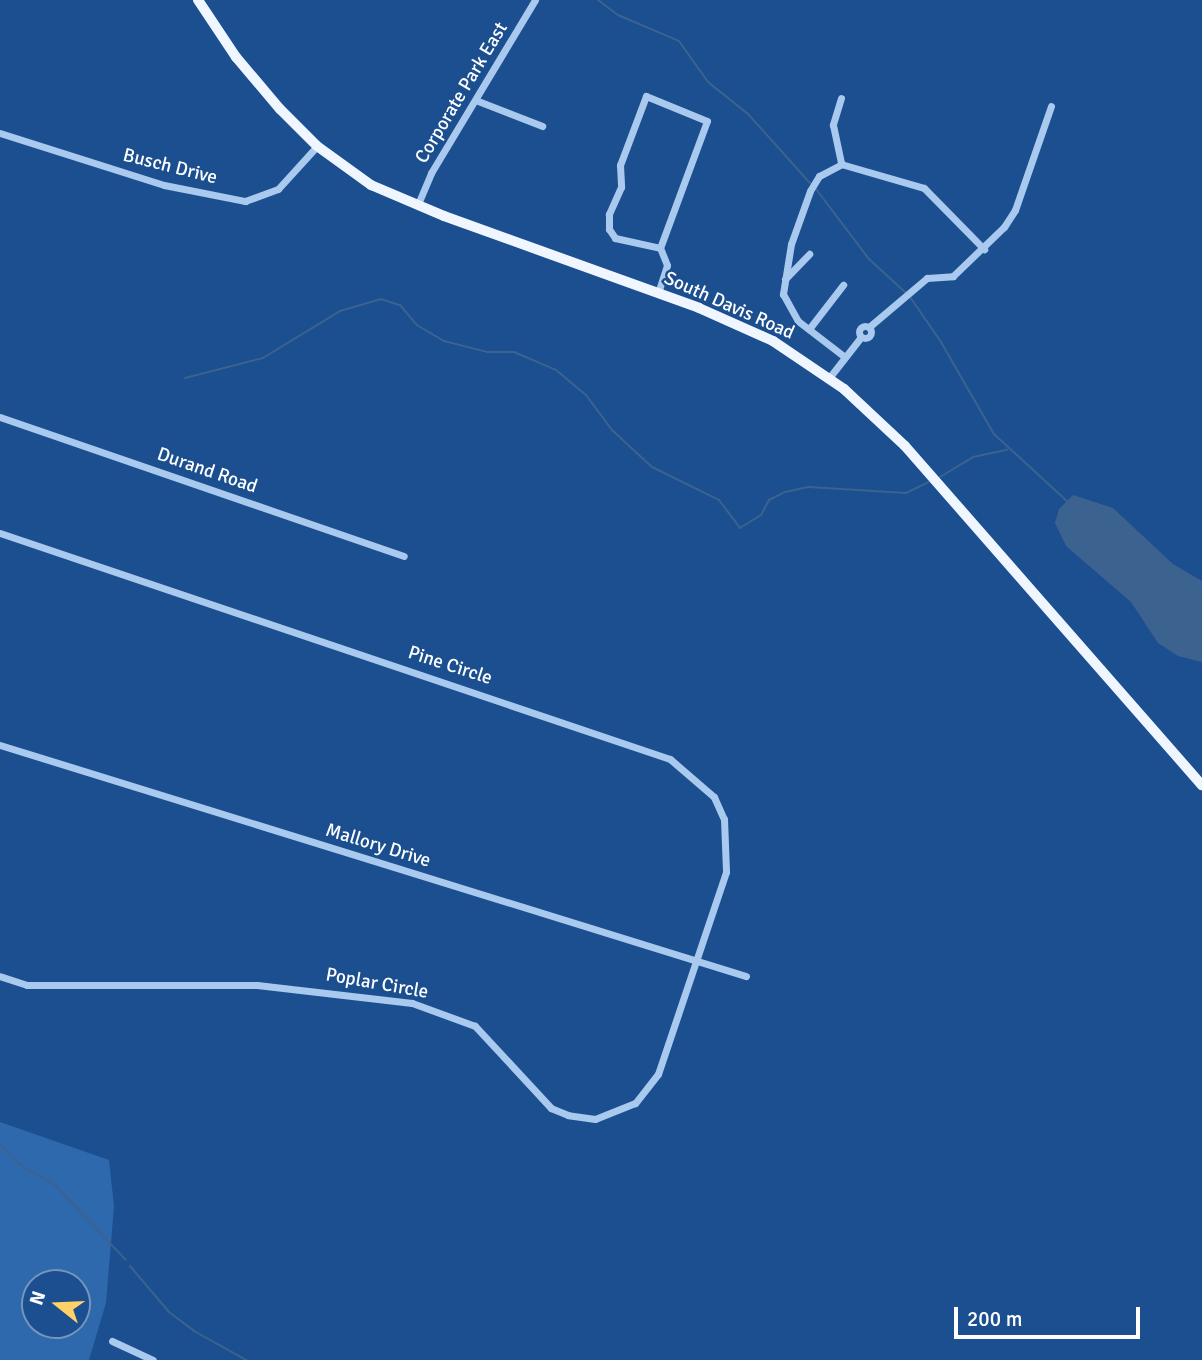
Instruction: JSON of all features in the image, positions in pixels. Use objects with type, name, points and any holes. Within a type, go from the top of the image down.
[{"type":"main road","name":"South Davis Road","points":[[198,0],[236,57],[317,146],[371,185],[658,293],[774,341],[829,378],[905,446],[1202,785]]},
{"type":"street","name":"Corporate Park East","points":[[418,204],[431,173],[478,101],[535,0]]},
{"type":"street","points":[[658,293],[667,265],[660,248],[707,121],[646,96],[620,165],[621,187],[609,214],[609,229],[615,239],[660,248]]},
{"type":"street","points":[[841,98],[833,125],[842,164]]},
{"type":"street","points":[[478,101],[542,127]]},
{"type":"street","points":[[829,378],[861,337],[860,330],[869,327],[927,278],[953,276],[984,249],[1015,210],[1051,106]]},
{"type":"street","name":"Busch Drive","points":[[0,134],[164,185],[245,201],[278,189],[317,146]]},
{"type":"street","points":[[845,357],[786,307],[785,279],[791,244],[810,191],[819,176],[842,164],[924,188],[984,249]]},
{"type":"street","points":[[785,279],[809,254]]},
{"type":"street","points":[[809,329],[843,285]]},
{"type":"street","name":"Durand Road","points":[[0,417],[404,556]]},
{"type":"street","name":"Pine Circle","points":[[0,533],[670,759],[714,797],[724,819],[726,872],[695,962]]},
{"type":"street","name":"Mallory Drive","points":[[0,745],[746,976]]},
{"type":"street","name":"Poplar Circle","points":[[0,976],[27,985],[257,985],[412,1003],[475,1026],[551,1108],[577,1118],[595,1119],[627,1108],[653,1082],[681,1014],[695,962]]},
{"type":"street","points":[[112,1341],[149,1359]]},
{"type":"shaded area","points":[[1073,495],[1113,508],[1173,564],[1202,581],[1202,662],[1178,656],[1158,643],[1131,602],[1066,546],[1055,523],[1059,509]]},
{"type":"shaded area","points":[[0,1122],[109,1160],[114,1206],[106,1303],[89,1360],[0,1360]]},
{"type":"waterway","points":[[598,0],[618,15],[679,41],[708,82],[748,114],[810,183]]},
{"type":"waterway","points":[[816,189],[869,259],[906,293]]},
{"type":"waterway","points":[[910,297],[941,342],[994,434],[1068,502]]},
{"type":"waterway","points":[[185,378],[263,358],[340,311],[381,299],[400,305],[417,325],[444,341],[487,352],[514,352],[556,370],[586,395],[612,430],[652,467],[719,500],[740,528],[761,515],[769,500],[785,492],[809,487],[906,493],[929,482]]},
{"type":"waterway","points":[[940,477],[973,457],[1007,450]]},
{"type":"waterway","points":[[0,1145],[19,1164],[55,1185],[126,1260]]},
{"type":"waterway","points":[[130,1266],[169,1312],[194,1331],[246,1360]]}]
